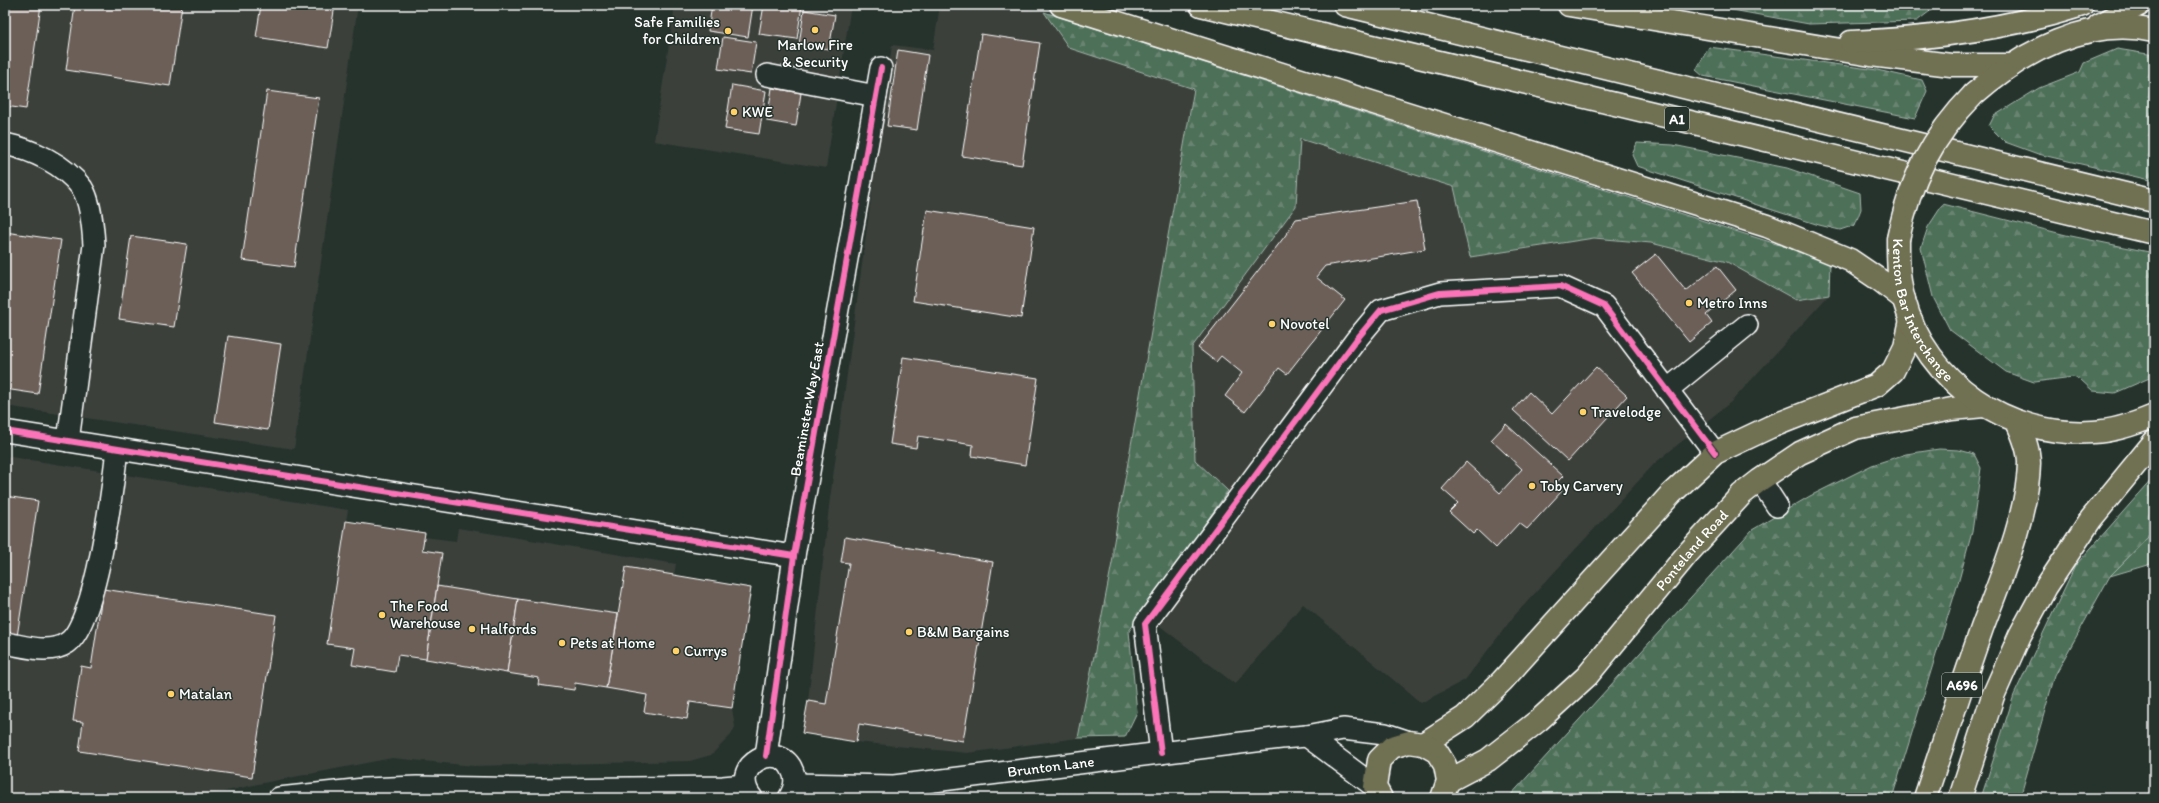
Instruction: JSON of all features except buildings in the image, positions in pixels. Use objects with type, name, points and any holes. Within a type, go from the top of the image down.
[{"type":"main road","points":[[1061,5],[1767,226],[1850,260],[1882,281],[1904,299]]},
{"type":"main road","name":"A1","points":[[1201,5],[2154,234]]},
{"type":"main road","name":"A1","points":[[1345,5],[2154,201]]},
{"type":"main road","points":[[1569,5],[1806,43],[1871,55],[1950,65],[2012,65]]},
{"type":"main road","points":[[1806,43],[1886,41],[1957,34],[2044,18],[2082,5]]},
{"type":"main road","points":[[2083,32],[2139,5]]},
{"type":"main road","name":"Kenton Bar Interchange","points":[[2154,31],[2140,28],[2111,27],[2083,32],[2046,46],[2012,65],[1974,94],[1954,114],[1938,136],[1924,160],[1908,199],[1898,239],[1898,269],[1904,299],[1911,320],[1924,346],[1940,369],[1961,390],[1984,406],[2017,422],[2055,431],[2093,432],[2131,425],[2154,416]]},
{"type":"main road","points":[[1378,794],[1379,760],[1392,747],[1416,743],[1465,717],[1502,681],[1671,494],[1714,453],[1770,427],[1877,385],[1893,371],[1905,346],[1911,320]]},
{"type":"main road","name":"Ponteland Road","points":[[1445,789],[1488,760],[1539,720],[1587,676],[1688,553],[1742,494],[1760,480],[1800,453],[1855,428],[1952,409],[1984,406]]},
{"type":"main road","name":"A696","points":[[1925,798],[1961,687],[2002,574],[2025,494],[2029,462],[2026,442],[2017,422]]},
{"type":"main road","name":"A696","points":[[1960,798],[1993,696],[2020,635],[2046,586],[2091,519],[2154,442]]},
{"type":"main road","points":[[1416,743],[1437,752],[1446,765],[1445,789]]},
{"type":"street","name":"Beaminster Way East","points":[[766,756],[794,556],[881,68]]},
{"type":"street","points":[[767,75],[876,96]]},
{"type":"street","points":[[5,144],[36,153],[64,170],[82,188],[93,224],[94,245],[68,441]]},
{"type":"street","points":[[1161,753],[1145,624],[1356,340],[1381,310],[1440,293],[1560,286],[1604,306],[1714,453]]},
{"type":"street","points":[[1667,390],[1747,325]]},
{"type":"street","points":[[5,431],[794,556]]},
{"type":"street","points":[[5,643],[47,650],[68,643],[77,632],[95,586],[117,449]]},
{"type":"street","points":[[1760,480],[1777,506]]},
{"type":"street","name":"Brunton Lane","points":[[766,756],[774,756],[788,763],[794,773],[792,791],[894,786],[1306,736],[1343,730],[1385,734],[1416,743]]},
{"type":"street","points":[[1306,736],[1378,794]]},
{"type":"street","points":[[279,798],[364,794],[417,787],[540,789],[723,787],[748,791],[748,770],[752,763],[766,756]]},
{"type":"shaded area","points":[[5,5],[358,5],[294,449],[5,406]]},
{"type":"shaded area","points":[[675,5],[851,5],[826,168],[654,141]]},
{"type":"shaded area","points":[[940,5],[1003,5],[1044,12],[1069,48],[1194,88],[1113,547],[1113,558],[1078,738],[967,753],[856,742],[802,733],[808,701],[829,506],[892,45],[933,50]]},
{"type":"shaded area","points":[[1300,139],[1454,187],[1470,257],[1594,238],[1651,243],[1726,262],[1796,300],[1829,295],[1732,401],[1655,463],[1514,616],[1465,680],[1421,703],[1303,604],[1235,684],[1142,612],[1195,460],[1192,346],[1296,206]]},
{"type":"shaded area","points":[[5,456],[348,510],[346,521],[424,537],[456,541],[458,528],[676,564],[674,575],[751,588],[732,708],[735,727],[731,735],[711,755],[690,761],[474,766],[392,758],[195,798],[5,798]]},
{"type":"green space","points":[[1705,5],[1933,5],[1934,8],[1917,21],[1809,24]]},
{"type":"green space","points":[[1044,12],[1830,261],[1829,295],[1796,300],[1727,262],[1651,243],[1594,238],[1470,257],[1454,187],[1300,139],[1296,206],[1192,347],[1195,460],[1228,491],[1129,631],[1137,712],[1125,737],[1078,738],[1113,558],[1113,547],[1194,89],[1069,48]]},
{"type":"green space","points":[[1709,47],[1877,70],[1922,80],[1927,91],[1915,118],[1703,76],[1696,70]]},
{"type":"green space","points":[[2117,49],[2154,55],[2154,181],[2038,154],[2005,142],[1989,126],[1994,116],[2039,88],[2080,72],[2084,63]]},
{"type":"green space","points":[[1637,143],[1673,145],[1787,168],[1860,193],[1861,209],[1855,225],[1840,230],[1819,225],[1637,166],[1632,155]]},
{"type":"green space","points":[[1943,204],[2066,235],[2154,253],[2154,376],[2115,393],[2093,391],[2081,380],[2073,377],[2034,382],[2006,372],[1950,330],[1933,297],[1921,248],[1928,227]]},
{"type":"green space","points":[[1939,449],[1959,450],[1974,454],[1981,468],[1972,532],[1959,580],[1892,798],[1508,798],[1752,530],[1810,496],[1872,465],[1906,454]]},
{"type":"green space","points":[[2154,477],[2154,531],[2110,576],[2055,675],[2020,798],[1981,798],[2014,695],[2075,566]]},
{"type":"green space","points":[[2154,531],[2154,563],[2110,576]]},
{"type":"cycle path","points":[[766,756],[794,556],[881,68]]},
{"type":"cycle path","points":[[1161,753],[1145,624],[1356,340],[1381,310],[1440,293],[1560,286],[1604,306],[1715,453]]},
{"type":"cycle path","points":[[5,431],[794,556]]},
{"type":"place","name":"Marlow Fire & Security","points":[[815,30]]},
{"type":"place","name":"Safe Families for Children","points":[[728,31]]},
{"type":"place","name":"KWE","points":[[734,112]]},
{"type":"place","name":"Metro Inns","points":[[1689,303]]},
{"type":"place","name":"Novotel","points":[[1272,324]]},
{"type":"place","name":"Travelodge","points":[[1583,412]]},
{"type":"place","name":"Toby Carvery","points":[[1532,486]]},
{"type":"place","name":"The Food Warehouse","points":[[382,615]]},
{"type":"place","name":"Halfords","points":[[472,629]]},
{"type":"place","name":"B&M Bargains","points":[[909,632]]},
{"type":"place","name":"Pets at Home","points":[[562,643]]},
{"type":"place","name":"Currys","points":[[676,651]]},
{"type":"place","name":"Matalan","points":[[171,694]]}]
